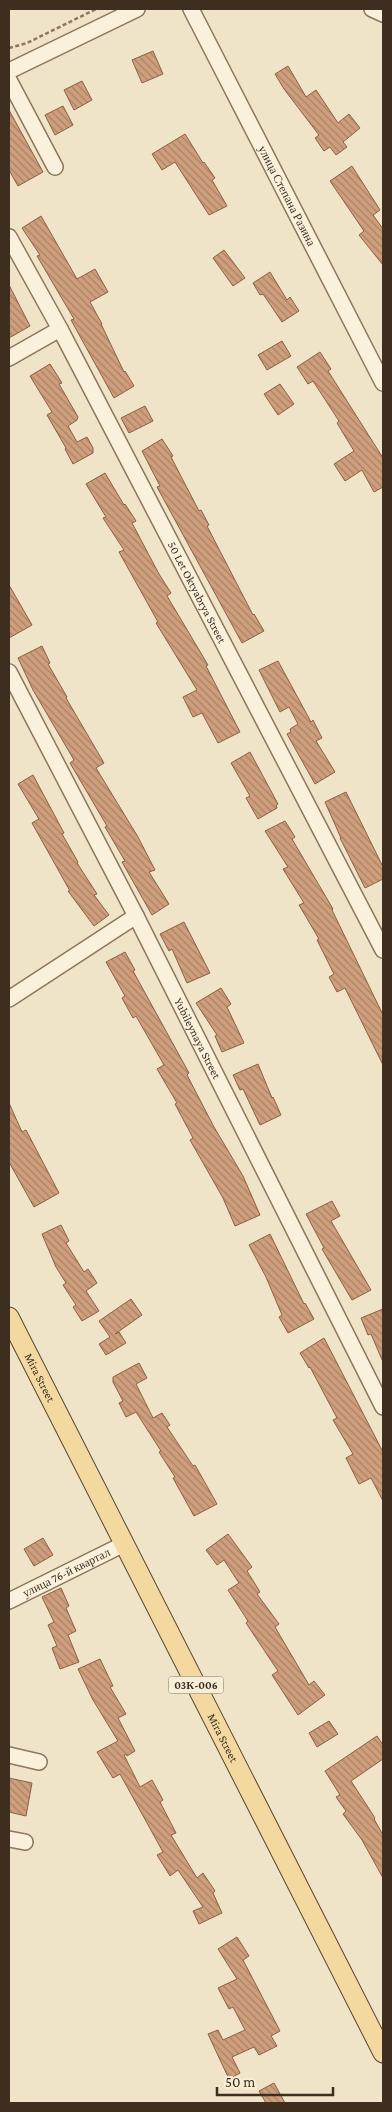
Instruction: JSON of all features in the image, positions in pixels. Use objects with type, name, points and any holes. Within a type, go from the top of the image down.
[{"type":"main road","name":"Mira Street","points":[[9,1317],[383,2053]]},
{"type":"street","points":[[9,71],[137,9]]},
{"type":"street","name":"улица Степана Разина","points":[[190,9],[383,384]]},
{"type":"street","points":[[372,9],[383,14]]},
{"type":"street","points":[[9,80],[55,167]]},
{"type":"street","name":"50 Let Oktyabrya Street","points":[[9,237],[60,329],[383,950]]},
{"type":"street","points":[[9,358],[60,329]]},
{"type":"street","name":"Yubileynaya Street","points":[[9,672],[136,916],[383,1407]]},
{"type":"street","points":[[9,999],[136,916]]},
{"type":"street","name":"улица 76-й квартал","points":[[9,1601],[124,1544]]},
{"type":"street","points":[[9,1755],[39,1762]]},
{"type":"street","points":[[9,1839],[25,1842]]},
{"type":"path","points":[[9,48],[27,43],[96,9]]},
{"type":"building","points":[[153,51],[163,74],[142,83],[132,60]]},
{"type":"building","points":[[288,66],[306,97],[316,90],[338,123],[349,114],[360,128],[343,142],[347,147],[336,155],[330,147],[324,151],[315,138],[319,135],[275,74]]},
{"type":"building","points":[[82,81],[92,100],[74,110],[64,90]]},
{"type":"building","points":[[63,106],[73,125],[55,135],[45,115]]},
{"type":"building","points":[[9,110],[43,172],[18,186],[9,170]]},
{"type":"building","points":[[185,134],[215,178],[212,180],[227,206],[209,215],[175,162],[162,170],[152,154]]},
{"type":"building","points":[[352,166],[380,210],[373,215],[383,229],[383,265],[359,235],[364,231],[330,181]]},
{"type":"building","points":[[41,216],[77,279],[95,269],[108,292],[90,302],[124,372],[134,386],[114,398],[71,320],[74,319],[37,256],[40,255],[22,228]]},
{"type":"building","points":[[224,250],[245,278],[233,286],[213,258]]},
{"type":"building","points":[[270,272],[287,300],[290,297],[299,311],[282,322],[263,294],[260,295],[253,283]]},
{"type":"building","points":[[9,285],[30,326],[9,338]]},
{"type":"building","points":[[282,341],[291,356],[267,370],[258,355]]},
{"type":"building","points":[[320,352],[331,369],[328,371],[383,458],[383,487],[374,492],[362,470],[345,481],[334,464],[354,451],[337,423],[339,421],[313,381],[308,384],[297,367]]},
{"type":"building","points":[[50,364],[62,383],[59,384],[78,417],[77,420],[68,426],[77,442],[87,437],[93,448],[93,453],[73,464],[47,415],[52,412],[30,376]]},
{"type":"building","points":[[280,384],[294,404],[278,415],[264,394]]},
{"type":"building","points":[[145,406],[153,421],[129,433],[121,418]]},
{"type":"building","points":[[162,439],[173,456],[171,457],[199,511],[201,510],[209,525],[207,526],[253,615],[264,631],[242,643],[157,487],[160,486],[142,451]]},
{"type":"building","points":[[105,473],[136,521],[132,523],[171,593],[167,596],[208,665],[206,666],[240,732],[218,743],[202,713],[193,717],[183,697],[197,690],[156,623],[158,622],[119,552],[124,550],[103,518],[106,517],[86,484]]},
{"type":"building","points":[[9,585],[32,625],[9,638]]},
{"type":"building","points":[[42,646],[50,663],[48,664],[66,698],[104,763],[96,768],[138,837],[155,870],[149,872],[169,904],[152,915],[122,862],[125,861],[105,827],[107,826],[70,763],[74,760],[33,690],[18,658]]},
{"type":"building","points":[[278,661],[311,722],[313,720],[322,738],[316,741],[335,772],[315,784],[287,734],[291,732],[290,729],[298,724],[289,707],[280,712],[259,670]]},
{"type":"building","points":[[250,752],[278,804],[276,805],[277,808],[258,819],[246,798],[250,796],[231,763]]},
{"type":"building","points":[[33,775],[64,833],[62,834],[77,863],[97,894],[94,895],[109,915],[94,926],[68,891],[70,891],[32,823],[39,819],[18,784]]},
{"type":"building","points":[[346,792],[383,867],[383,879],[365,888],[340,838],[325,802]]},
{"type":"building","points":[[285,821],[295,837],[292,839],[333,909],[383,1015],[383,1065],[345,988],[337,992],[329,977],[334,974],[317,940],[319,939],[299,905],[304,903],[283,869],[288,867],[265,831]]},
{"type":"building","points":[[184,922],[210,973],[187,983],[172,949],[169,951],[160,934]]},
{"type":"building","points":[[125,952],[135,970],[133,971],[189,1073],[187,1075],[214,1127],[243,1176],[260,1215],[235,1226],[223,1198],[190,1140],[193,1138],[175,1104],[177,1103],[157,1069],[164,1065],[136,1016],[133,1018],[122,998],[125,996],[106,962]]},
{"type":"building","points":[[221,988],[231,1004],[227,1007],[244,1043],[222,1052],[215,1036],[217,1035],[196,1003]]},
{"type":"building","points":[[258,1064],[281,1115],[260,1125],[243,1089],[240,1090],[233,1075]]},
{"type":"building","points":[[9,1103],[22,1132],[26,1130],[59,1193],[34,1207],[9,1162]]},
{"type":"building","points":[[332,1201],[340,1216],[331,1221],[371,1290],[352,1300],[322,1249],[324,1248],[306,1214]]},
{"type":"building","points":[[61,1225],[69,1241],[66,1243],[84,1272],[88,1269],[97,1283],[86,1291],[99,1311],[82,1321],[73,1307],[76,1305],[63,1285],[66,1283],[56,1267],[42,1234]]},
{"type":"building","points":[[270,1234],[304,1304],[314,1319],[288,1333],[279,1317],[282,1315],[266,1277],[249,1245]]},
{"type":"building","points":[[131,1299],[142,1315],[115,1334],[119,1332],[126,1343],[106,1355],[99,1344],[110,1337],[99,1321]]},
{"type":"building","points":[[383,1309],[383,1362],[371,1334],[368,1335],[361,1318]]},
{"type":"building","points":[[324,1338],[383,1452],[383,1501],[371,1478],[359,1484],[346,1458],[353,1454],[333,1420],[337,1418],[310,1367],[300,1353]]},
{"type":"building","points":[[139,1363],[147,1378],[136,1384],[153,1418],[162,1413],[170,1425],[167,1427],[193,1466],[195,1465],[217,1504],[194,1516],[173,1478],[175,1477],[159,1452],[161,1451],[136,1412],[126,1417],[119,1403],[123,1401],[113,1382],[113,1377]]},
{"type":"building","points":[[228,1534],[252,1567],[247,1571],[260,1592],[257,1594],[279,1624],[275,1627],[309,1685],[314,1681],[325,1695],[298,1715],[272,1675],[278,1671],[246,1623],[248,1621],[228,1590],[239,1583],[224,1560],[217,1565],[206,1550]]},
{"type":"building","points":[[43,1538],[53,1555],[34,1566],[24,1549]]},
{"type":"building","points":[[61,1588],[69,1606],[66,1608],[76,1631],[68,1635],[79,1662],[60,1669],[52,1648],[57,1646],[48,1625],[54,1622],[42,1597]]},
{"type":"building","points":[[100,1659],[113,1686],[110,1687],[126,1714],[118,1718],[135,1751],[127,1756],[126,1754],[124,1755],[140,1787],[152,1780],[163,1800],[160,1802],[176,1833],[171,1835],[197,1878],[203,1873],[215,1891],[213,1893],[222,1913],[199,1924],[193,1911],[203,1907],[178,1870],[170,1876],[157,1855],[163,1852],[120,1774],[113,1778],[97,1752],[118,1741],[93,1700],[78,1669]]},
{"type":"building","points":[[329,1721],[338,1734],[317,1747],[309,1733]]},
{"type":"building","points":[[377,1736],[383,1745],[383,1759],[351,1781],[375,1818],[383,1835],[383,1878],[362,1840],[343,1814],[346,1811],[336,1797],[340,1795],[325,1771]]},
{"type":"building","points":[[9,1778],[32,1783],[26,1816],[9,1812]]},
{"type":"building","points":[[237,1937],[249,1956],[243,1960],[280,2031],[271,2036],[277,2046],[259,2055],[254,2047],[232,2057],[240,2073],[229,2079],[208,2034],[218,2030],[223,2040],[245,2030],[233,2007],[229,2009],[218,1988],[237,1979],[218,1949]]},
{"type":"building","points":[[274,2083],[285,2103],[266,2103],[259,2091]]}]
